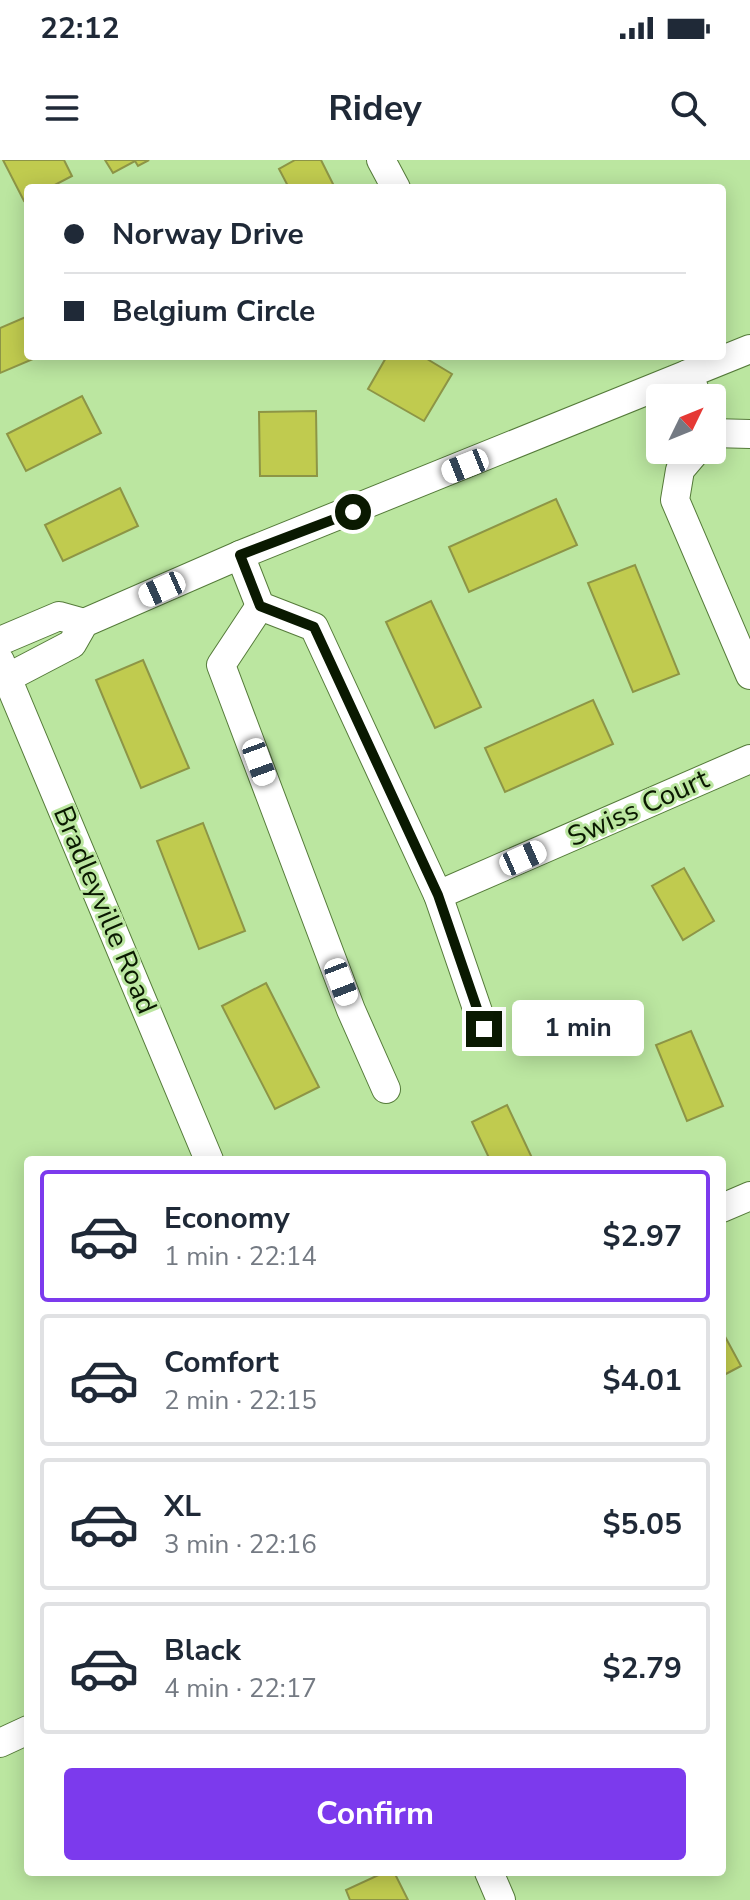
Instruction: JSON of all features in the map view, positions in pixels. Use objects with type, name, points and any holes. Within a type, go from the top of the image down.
[{"type":"street","points":[[381,160],[394,184]]},
{"type":"street","points":[[696,384],[750,349]]},
{"type":"street","points":[[4,669],[72,644],[84,623],[240,555],[646,404]]},
{"type":"street","points":[[726,433],[750,434]]},
{"type":"street","points":[[685,464],[680,470],[675,500],[750,675]]},
{"type":"street","points":[[240,555],[260,606],[314,627],[438,895],[484,1029]]},
{"type":"street","points":[[260,606],[221,665],[351,1010],[386,1089]]},
{"type":"street","points":[[0,641],[59,616],[84,623]]},
{"type":"street","name":"Bradleyville Road","points":[[4,669],[207,1156]]},
{"type":"street","name":"Swiss Court","points":[[438,895],[750,759]]},
{"type":"street","points":[[726,1206],[750,1196]]},
{"type":"street","points":[[0,1743],[24,1732]]},
{"type":"street","points":[[491,1876],[501,1900]]},
{"type":"building","points":[[3,160],[64,160],[72,176],[57,184],[24,184],[24,201]]},
{"type":"building","points":[[105,160],[149,160],[138,166],[135,161],[113,173]]},
{"type":"building","points":[[295,160],[321,160],[333,184],[287,184],[279,169]]},
{"type":"building","points":[[24,318],[24,360],[31,360],[0,373],[0,328]]},
{"type":"building","points":[[385,360],[429,360],[452,374],[424,421],[368,389]]},
{"type":"building","points":[[82,396],[101,433],[26,471],[7,434]]},
{"type":"building","points":[[316,411],[317,476],[260,476],[259,412]]},
{"type":"building","points":[[120,488],[138,526],[63,561],[45,525]]},
{"type":"building","points":[[556,499],[577,545],[469,592],[449,547]]},
{"type":"building","points":[[635,565],[679,674],[633,692],[588,583]]},
{"type":"building","points":[[431,601],[481,707],[435,728],[386,622]]},
{"type":"building","points":[[143,660],[189,768],[141,788],[96,680]]},
{"type":"building","points":[[593,700],[613,744],[505,792],[485,748]]},
{"type":"building","points":[[203,823],[245,931],[199,949],[157,841]]},
{"type":"building","points":[[684,868],[714,921],[683,940],[652,886]]},
{"type":"building","points":[[266,983],[319,1087],[275,1109],[222,1006]]},
{"type":"building","points":[[691,1031],[723,1106],[687,1121],[656,1045]]},
{"type":"building","points":[[507,1105],[531,1156],[488,1156],[472,1122]]},
{"type":"building","points":[[726,1338],[741,1366],[726,1374]]},
{"type":"building","points":[[376,1876],[396,1876],[408,1900],[350,1900],[346,1890]]},
{"type":"route","points":[[353,512],[240,555],[260,606],[314,627],[438,895],[484,1029]]}]
